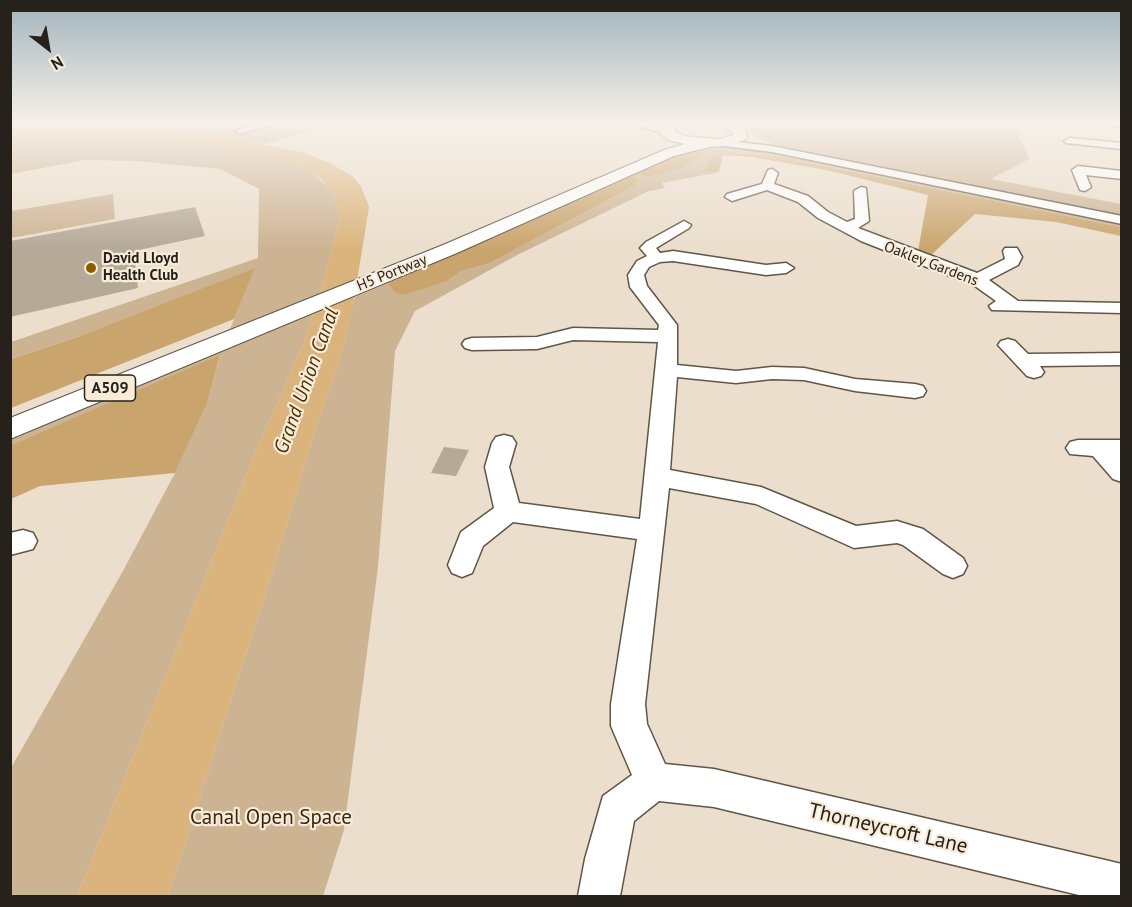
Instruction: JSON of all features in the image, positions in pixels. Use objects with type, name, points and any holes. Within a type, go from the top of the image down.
[{"type":"main road","name":"H5 Portway","points":[[442,244],[618,165]]},
{"type":"main road","name":"H5 Portway","points":[[10,429],[203,341],[638,165]]},
{"type":"main road","name":"H5 Portway","points":[[10,408],[203,341]]},
{"type":"street","points":[[852,165],[1122,220]]},
{"type":"street","points":[[1085,188],[1078,170],[1122,175]]},
{"type":"street","name":"Oakley Gardens","points":[[732,197],[769,180],[803,199],[823,215],[845,228],[977,280],[1003,306],[1122,308]]},
{"type":"street","points":[[845,228],[862,220],[861,191]]},
{"type":"street","points":[[656,258],[648,248],[684,225]]},
{"type":"street","points":[[977,280],[1012,262],[1014,257],[1011,251]]},
{"type":"street","points":[[599,897],[605,859],[617,810],[654,782],[629,726],[628,704],[652,531],[668,370],[668,325],[639,286],[636,275],[643,264],[656,258],[692,257],[754,269],[786,268]]},
{"type":"street","points":[[472,344],[537,343],[573,334],[668,336]]},
{"type":"street","points":[[1008,345],[1030,367],[1122,359]]},
{"type":"street","points":[[668,370],[736,377],[772,373],[804,374],[855,385],[915,391]]},
{"type":"street","points":[[504,443],[496,467],[508,511]]},
{"type":"street","points":[[1099,448],[1122,473]]},
{"type":"street","points":[[657,477],[761,496],[854,537],[888,531],[913,537],[953,566]]},
{"type":"street","points":[[462,565],[471,540],[508,511],[652,531]]},
{"type":"street","name":"Thorneycroft Lane","points":[[654,782],[714,788],[1122,885]]},
{"type":"green space","points":[[11,165],[57,165],[11,174]]},
{"type":"green space","points":[[181,165],[297,165],[311,172],[329,188],[334,194],[339,219],[328,266],[304,342],[251,463],[77,896],[11,896],[11,768],[123,571],[175,473],[207,404],[220,356],[11,445],[11,429],[225,342],[254,269],[72,339],[11,359],[11,342],[258,258],[259,189],[220,169]]},
{"type":"green space","name":"Canal Open Space","points":[[641,165],[707,165],[705,170],[715,173],[662,183],[665,188],[649,191],[519,254],[415,311],[395,351],[378,567],[344,830],[323,896],[168,896],[314,434],[338,366],[355,297],[388,283],[394,292],[447,281],[461,271],[488,264],[636,185],[638,178],[633,176],[614,183],[514,230],[456,254],[479,237]]},
{"type":"green space","name":"Canal Open Space","points":[[820,165],[833,165],[1121,225],[1121,227]]},
{"type":"green space","points":[[859,165],[1017,165],[991,179],[1121,204],[1121,218]]},
{"type":"green space","points":[[113,194],[115,219],[11,238],[11,211]]},
{"type":"shaded area","points":[[652,165],[685,165],[666,173],[649,176],[641,175],[645,168]]},
{"type":"shaded area","points":[[707,165],[720,165],[719,171],[715,173],[705,170]]},
{"type":"shaded area","points":[[799,165],[820,165],[1121,227],[1121,236],[1056,222],[975,214],[931,255],[918,251],[928,195]]},
{"type":"shaded area","points":[[633,176],[638,178],[636,185],[488,264],[461,271],[447,281],[403,295],[394,292],[388,283]]},
{"type":"shaded area","points":[[255,268],[234,319],[11,408],[11,359],[72,339]]},
{"type":"shaded area","points":[[220,355],[207,404],[175,473],[40,486],[11,499],[11,445]]},
{"type":"water","name":"Grand Union Canal","points":[[296,165],[334,165],[352,176],[361,186],[369,207],[353,306],[338,366],[314,434],[168,896],[77,896],[251,463],[304,342],[328,266],[339,219],[334,194],[319,177]]},
{"type":"building","name":"David Lloyd Health Club","points":[[195,207],[205,236],[134,251],[138,288],[10,317],[10,241]]},
{"type":"building","points":[[444,447],[469,450],[456,476],[431,473]]},
{"type":"place","name":"David Lloyd Health Club","points":[[91,268]]}]
